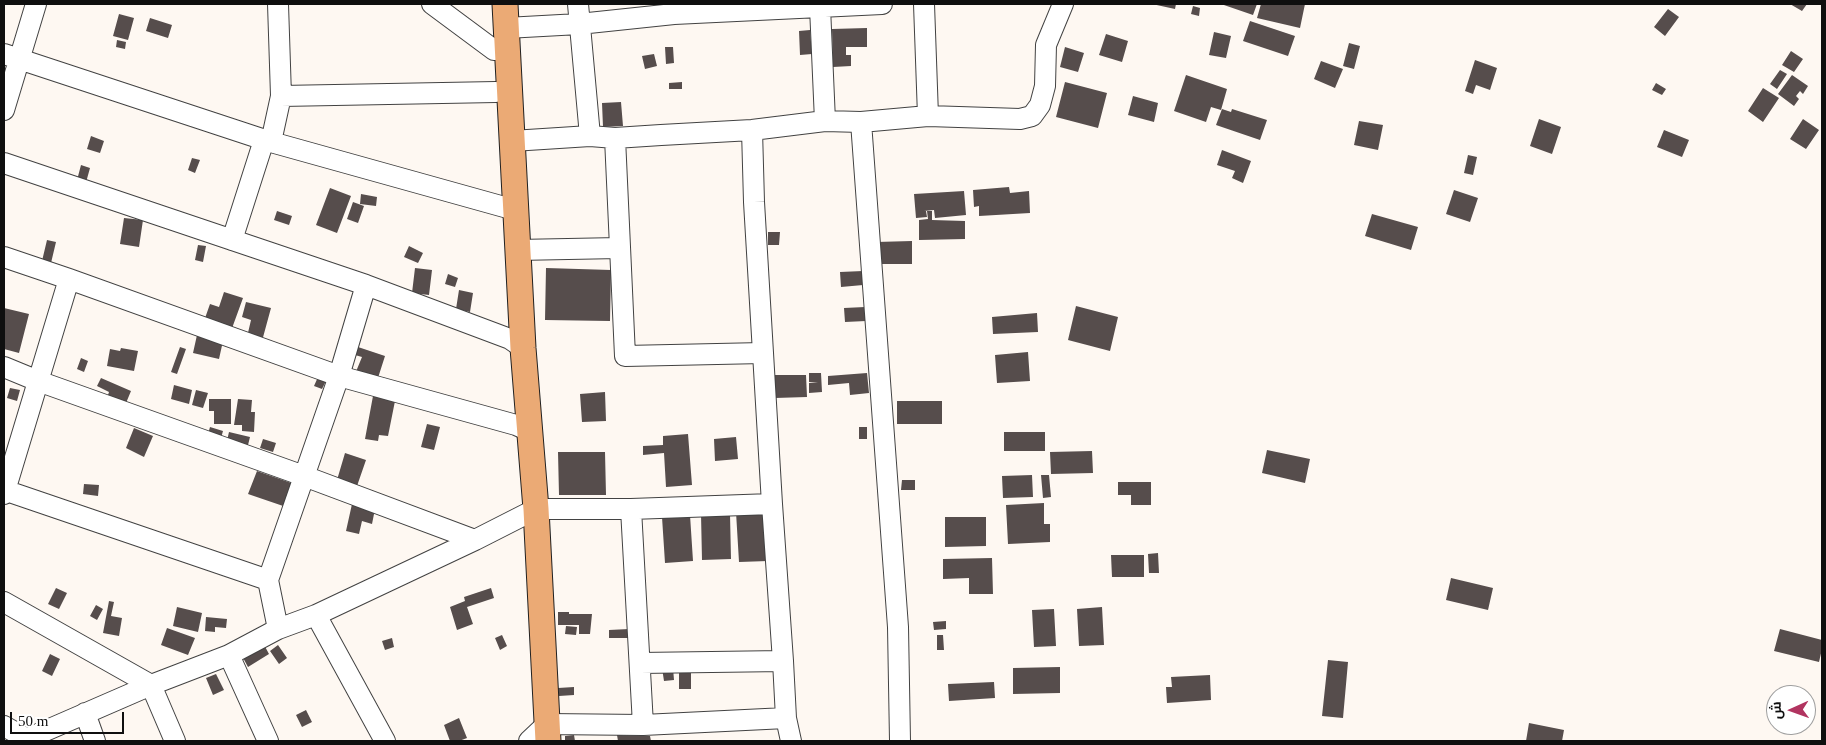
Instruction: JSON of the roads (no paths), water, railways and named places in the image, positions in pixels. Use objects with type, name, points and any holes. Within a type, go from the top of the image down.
[{"type":"main road","points":[[492,4],[496,92],[508,208],[529,512],[538,737]]},
{"type":"main road","points":[[505,16],[512,141],[508,208],[517,250],[517,343]]},
{"type":"street","points":[[4,110],[11,56],[36,4]]},
{"type":"street","points":[[232,240],[268,141],[281,96],[278,4]]},
{"type":"street","points":[[432,4],[494,50]]},
{"type":"street","points":[[578,4],[590,136]]},
{"type":"street","points":[[505,16],[579,24],[673,9],[820,7],[882,4]]},
{"type":"street","points":[[924,4],[928,116]]},
{"type":"street","points":[[512,141],[590,136],[615,138],[752,130],[825,121],[861,122],[928,116],[1020,119],[1032,116],[1040,105],[1045,86],[1046,45],[1063,4]]},
{"type":"street","points":[[820,7],[825,121]]},
{"type":"street","points":[[11,56],[268,141],[508,208]]},
{"type":"street","points":[[281,96],[496,92]]},
{"type":"street","points":[[861,122],[898,627],[900,741]]},
{"type":"street","points":[[752,130],[754,202],[772,504],[786,718],[791,741]]},
{"type":"street","points":[[615,138],[624,356],[763,352]]},
{"type":"street","points":[[4,163],[366,285],[517,343]]},
{"type":"street","points":[[517,250],[619,248]]},
{"type":"street","points":[[4,258],[69,279],[338,376],[522,428]]},
{"type":"street","points":[[69,279],[4,492],[268,580]]},
{"type":"street","points":[[278,629],[268,580],[338,376],[366,285]]},
{"type":"street","points":[[4,368],[475,540]]},
{"type":"street","points":[[4,726],[25,740],[151,685],[228,655],[278,629],[316,615],[475,540],[529,512],[772,504]]},
{"type":"street","points":[[631,509],[643,725]]},
{"type":"street","points":[[4,602],[151,685],[175,741]]},
{"type":"street","points":[[316,615],[385,741]]},
{"type":"street","points":[[228,655],[268,741]]},
{"type":"street","points":[[640,663],[783,661]]},
{"type":"street","points":[[85,713],[96,741]]},
{"type":"street","points":[[538,737],[643,725],[786,718]]}]
